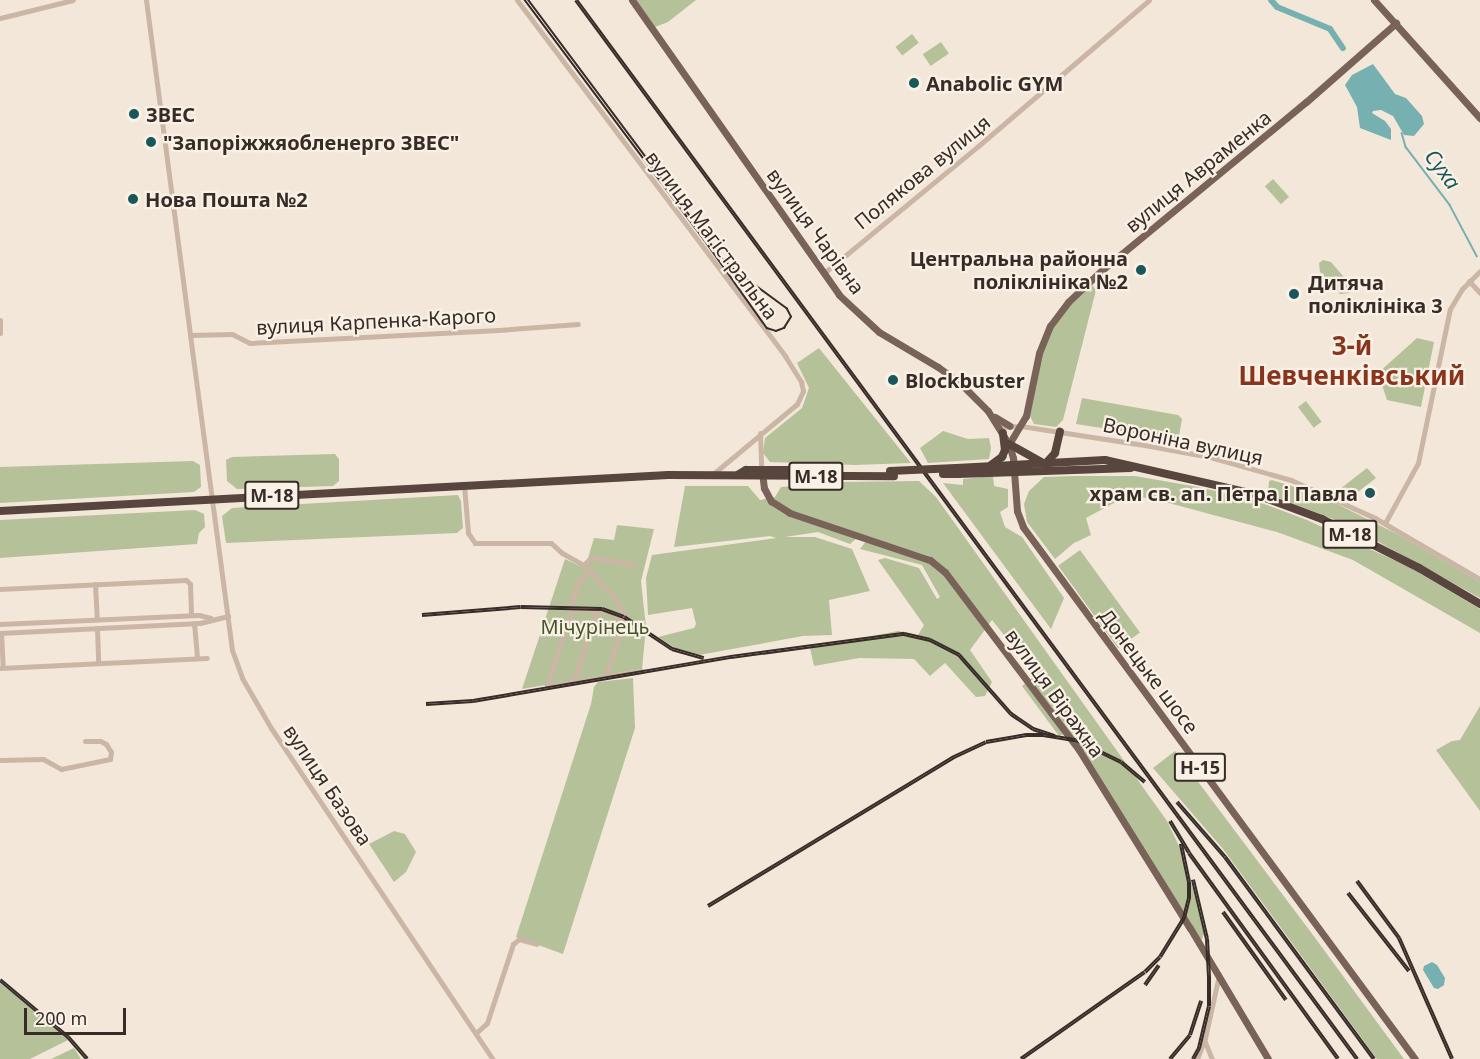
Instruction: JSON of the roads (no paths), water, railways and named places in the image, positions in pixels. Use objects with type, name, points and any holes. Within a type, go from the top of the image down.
[{"type":"highway","points":[[990,466],[1002,457],[1005,450],[1001,430]]},
{"type":"highway","points":[[1009,444],[1044,462],[1053,457],[1060,432]]},
{"type":"highway","points":[[1056,446],[1061,456],[1075,461]]},
{"type":"highway","name":"М-18","points":[[957,471],[990,466],[1014,468],[1044,462],[1075,461],[1120,462],[1132,468]]},
{"type":"highway","name":"М-18","points":[[0,511],[464,485],[713,474],[1132,468],[1255,494],[1322,519],[1419,568],[1480,604]]},
{"type":"main road","name":"вулиця Чарівна","points":[[632,0],[846,303],[879,332],[938,367],[961,384],[988,411],[1009,444]]},
{"type":"main road","points":[[1374,0],[1480,118]]},
{"type":"main road","name":"вулиця Авраменка","points":[[1009,444],[1026,416],[1039,353],[1050,326],[1068,302],[1102,270],[1298,109],[1396,23]]},
{"type":"main road","points":[[988,411],[1010,426]]},
{"type":"main road","name":"Донецьке шосе","points":[[1009,444],[1014,468],[1017,511],[1023,527],[1415,1059]]},
{"type":"main road","name":"вулиця Віражна","points":[[762,473],[771,501],[790,513],[930,560],[945,572],[1079,750],[1268,1059]]},
{"type":"street","points":[[35,0],[36,9]]},
{"type":"street","points":[[0,18],[73,0]]},
{"type":"street","points":[[146,0],[214,499]]},
{"type":"street","name":"вулиця Магістральна","points":[[517,0],[796,372],[803,391],[800,400],[713,474]]},
{"type":"street","name":"Полякова вулиця","points":[[824,273],[977,147],[1149,0]]},
{"type":"street","points":[[1385,523],[1418,464],[1450,309],[1469,281],[1480,271]]},
{"type":"street","points":[[1469,281],[1480,293]]},
{"type":"street","points":[[0,320],[0,333]]},
{"type":"street","name":"вулиця Карпенка-Карого","points":[[190,335],[232,334],[250,343],[578,324]]},
{"type":"street","name":"Вороніна вулиця","points":[[1001,430],[1010,426],[1021,426],[1150,446],[1248,467],[1329,495],[1385,523],[1480,579]]},
{"type":"street","name":"вулиця Віражна","points":[[760,433],[762,473]]},
{"type":"street","points":[[464,485],[468,533],[475,543],[546,542],[584,565],[614,596],[623,609],[624,619],[606,676]]},
{"type":"street","name":"вулиця Базова","points":[[214,499],[236,665],[271,728],[493,1059]]},
{"type":"street","points":[[584,565],[592,557],[634,565]]},
{"type":"street","points":[[571,605],[579,581],[589,570]]},
{"type":"street","points":[[0,589],[188,580],[191,615]]},
{"type":"street","points":[[95,584],[97,619]]},
{"type":"street","points":[[624,619],[603,611],[571,610],[547,686],[642,671]]},
{"type":"street","points":[[574,681],[596,611]]},
{"type":"street","points":[[0,619],[0,624],[191,615],[211,618]]},
{"type":"street","points":[[207,658],[2,667],[1,633],[194,623],[228,616]]},
{"type":"street","points":[[194,623],[197,658]]},
{"type":"street","points":[[97,628],[98,663]]},
{"type":"street","points":[[0,760],[43,759],[61,769],[110,759],[111,752],[106,744],[100,741],[86,741]]},
{"type":"street","points":[[476,1033],[487,1023],[513,944],[519,939],[537,944]]},
{"type":"street","points":[[1198,1056],[1205,1038],[1218,975]]},
{"type":"street","points":[[1205,1038],[1212,1059]]},
{"type":"street","points":[[1198,1056],[1208,1052]]},
{"type":"water","points":[[1373,64],[1395,94],[1406,98],[1422,116],[1424,124],[1414,136],[1404,135],[1393,116],[1381,110],[1372,113],[1385,121],[1391,129],[1391,140],[1360,128],[1357,107],[1345,85],[1352,75]]},
{"type":"water","points":[[1432,962],[1437,965],[1445,978],[1444,985],[1438,989],[1434,988],[1423,970],[1424,966]]},
{"type":"waterway","name":"Суха","points":[[1271,0],[1277,7],[1330,29],[1343,48]]},
{"type":"waterway","name":"Суха","points":[[1402,133],[1406,147],[1450,205],[1477,256]]},
{"type":"tram line","points":[[525,0],[701,235],[767,328],[776,331],[784,328],[791,317],[787,309],[734,270],[718,254],[528,0]]},
{"type":"railway","points":[[576,0],[1357,1059]]},
{"type":"railway","points":[[422,615],[521,607],[602,609],[624,617],[672,649],[704,658]]},
{"type":"railway","points":[[426,704],[473,701],[731,657],[904,634],[930,640],[959,655],[1011,714],[1033,729],[1055,736]]},
{"type":"railway","points":[[708,906],[954,757],[986,742],[1026,735],[1076,740],[1121,762],[1145,782]]},
{"type":"railway","points":[[1177,802],[1225,857],[1374,1059]]},
{"type":"railway","points":[[1170,821],[1189,853],[1338,1059]]},
{"type":"railway","points":[[1021,1059],[1145,972],[1160,957],[1184,918],[1189,898],[1189,882],[1181,844]]},
{"type":"railway","points":[[1193,880],[1207,939],[1209,1006],[1199,1048],[1193,1059]]},
{"type":"railway","points":[[1357,881],[1399,938],[1452,1059]]},
{"type":"railway","points":[[1348,893],[1409,971]]},
{"type":"railway","points":[[1223,912],[1286,1000]]},
{"type":"railway","points":[[1145,985],[1159,965]]},
{"type":"railway","points":[[0,980],[68,1037],[87,1059]]},
{"type":"railway","points":[[1170,1059],[1190,1035],[1201,1001]]},
{"type":"place","name":"Anabolic GYM","points":[[914,83]]},
{"type":"place","name":"ЗВЕС","points":[[134,114]]},
{"type":"place","name":"\"Запоріжжяобленерго ЗВЕС\"","points":[[151,142]]},
{"type":"place","name":"Нова Пошта №2","points":[[133,199]]},
{"type":"place","name":"Центральна районна поліклініка №2","points":[[1141,270]]},
{"type":"place","name":"Дитяча поліклініка 3","points":[[1294,294]]},
{"type":"place","name":"Blockbuster","points":[[893,380]]},
{"type":"place","name":"храм св. ап. Петра і Павла","points":[[1370,493]]},
{"type":"district","name":"3-й Шевченківський","points":[[1352,361]]},
{"type":"park label","name":"Мічурінець","points":[[595,626]]}]
